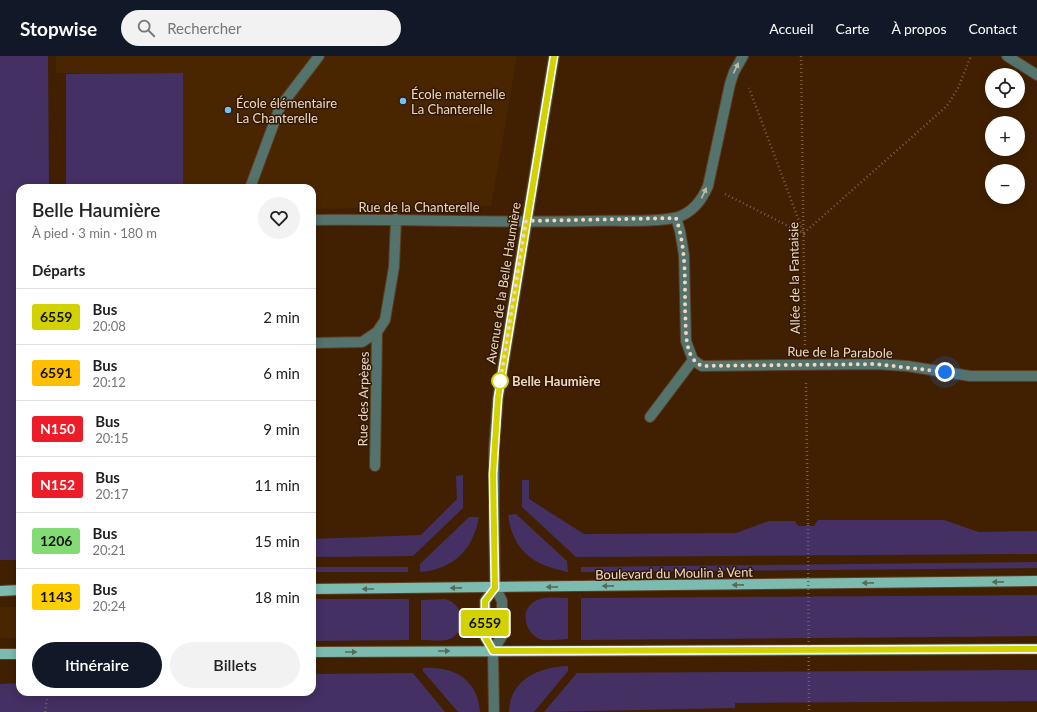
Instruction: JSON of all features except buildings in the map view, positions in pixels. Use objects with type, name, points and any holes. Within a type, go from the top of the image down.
[{"type":"main road","name":"Boulevard du Moulin à Vent","points":[[316,589],[1037,581]]},
{"type":"main road","points":[[0,590],[16,590]]},
{"type":"main road","points":[[316,652],[1037,649]]},
{"type":"main road","points":[[0,654],[16,654]]},
{"type":"street","points":[[251,184],[280,107],[319,56]]},
{"type":"street","name":"Avenue de la Belle Haumière","points":[[495,588],[493,474],[495,426],[501,375],[554,56]]},
{"type":"street","points":[[1006,56],[1037,75]]},
{"type":"street","points":[[526,221],[676,218],[694,208],[703,198],[708,186],[730,84],[741,59]]},
{"type":"street","points":[[650,417],[693,360],[686,341],[684,255],[676,218]]},
{"type":"street","name":"Rue de la Chanterelle","points":[[316,220],[396,219],[526,221]]},
{"type":"street","name":"Rue des Arpèges","points":[[316,343],[362,342],[377,332],[385,320],[394,266],[396,219]]},
{"type":"street","name":"Rue des Arpèges","points":[[375,466],[377,332]]},
{"type":"street","name":"Rue de la Parabole","points":[[693,360],[702,366],[876,364],[906,366],[970,376],[1037,376]]},
{"type":"street","points":[[493,651],[502,636],[502,601],[495,588],[485,601],[485,637],[493,651],[494,712]]},
{"type":"path","name":"Allée de la Fantaisie","points":[[802,56],[809,712]]},
{"type":"path","points":[[804,234],[947,106],[958,88],[971,56]]},
{"type":"path","points":[[741,59],[804,234]]},
{"type":"path","points":[[708,186],[804,234]]},
{"type":"path","points":[[45,712],[47,696]]},
{"type":"shaded area","points":[[0,56],[48,56],[49,184],[16,184],[16,560],[0,560]]},
{"type":"shaded area","points":[[56,56],[517,56],[491,206],[316,209],[316,184],[183,184],[182,73],[56,73]]},
{"type":"shaded area","points":[[183,73],[183,184],[66,184],[66,74]]},
{"type":"shaded area","points":[[463,475],[463,508],[413,556],[316,557],[316,539],[421,535],[457,499],[456,476]]},
{"type":"shaded area","points":[[522,480],[529,480],[529,499],[584,534],[736,533],[769,521],[795,521],[798,526],[814,526],[818,520],[944,520],[979,532],[1037,531],[1037,554],[576,557],[522,507]]},
{"type":"shaded area","points":[[516,514],[567,561],[568,572],[545,565],[535,560],[520,547],[515,538],[508,515]]},
{"type":"shaded area","points":[[469,517],[479,517],[472,539],[460,556],[443,567],[420,572],[420,564]]},
{"type":"shaded area","points":[[1037,562],[1037,568],[581,572],[581,567]]},
{"type":"shaded area","points":[[316,567],[408,567],[408,572],[316,572]]},
{"type":"shaded area","points":[[1037,595],[1037,636],[581,640],[581,598]]},
{"type":"shaded area","points":[[544,598],[568,598],[568,639],[540,639],[530,632],[527,626],[526,614],[531,604]]},
{"type":"shaded area","points":[[316,599],[409,599],[409,640],[316,641]]},
{"type":"shaded area","points":[[445,599],[456,606],[460,611],[461,624],[459,630],[456,635],[447,640],[421,640],[421,600]]},
{"type":"shaded area","points":[[0,607],[16,607],[16,638],[0,638]]},
{"type":"shaded area","points":[[568,666],[568,671],[534,712],[509,712],[511,701],[520,683],[537,672]]},
{"type":"shaded area","points":[[423,668],[444,669],[454,672],[462,677],[469,683],[474,691],[480,712],[458,712],[423,671]]},
{"type":"shaded area","points":[[1037,670],[1037,701],[735,703],[735,708],[544,712],[577,673]]},
{"type":"shaded area","points":[[413,673],[445,712],[0,712],[0,684],[16,683],[16,696],[316,696],[316,674]]},
{"type":"bus line","name":"6559","points":[[554,56],[502,368],[495,426],[493,474],[495,588],[485,601],[485,637],[493,651],[1037,649]]},
{"type":"place","name":"École maternelle La Chanterelle","points":[[403,101]]},
{"type":"place","name":"École élémentaire La Chanterelle","points":[[228,110]]},
{"type":"place","name":"Belle Haumière","points":[[500,381]]},
{"type":"route","points":[[500,381],[500,383],[526,221],[554,222],[676,218],[682,240],[684,255],[686,341],[693,360],[702,366],[876,364],[906,366],[945,372]]}]
